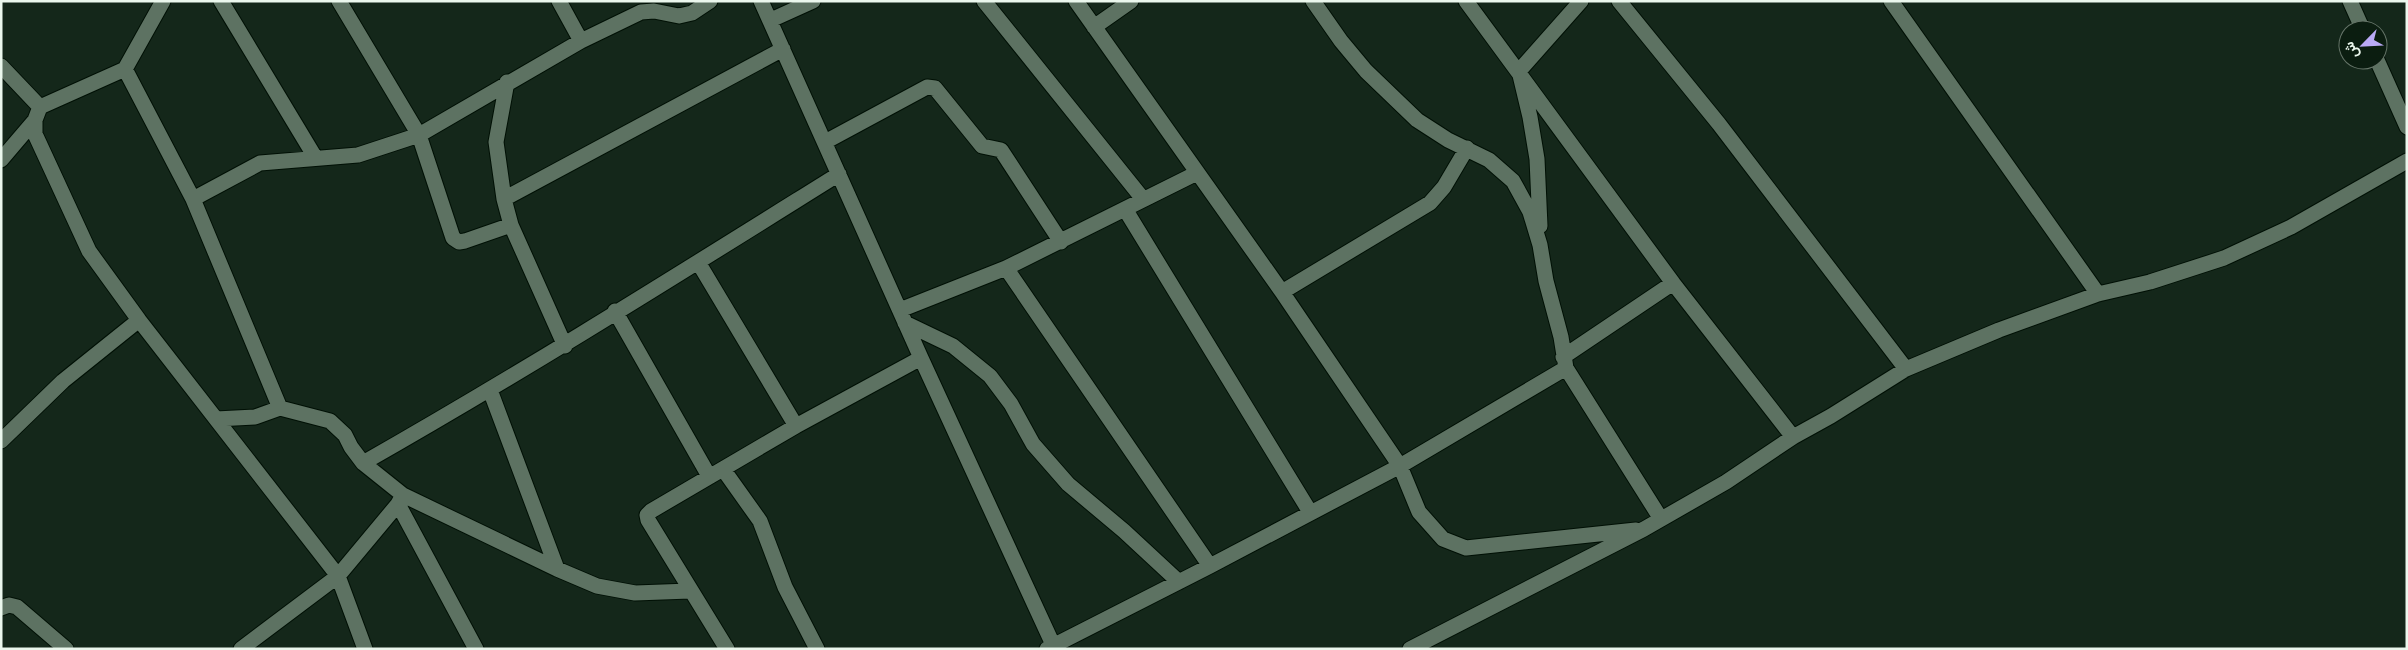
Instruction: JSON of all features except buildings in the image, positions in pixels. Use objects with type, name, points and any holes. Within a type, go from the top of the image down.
[{"type":"street","points":[[1,160],[38,113],[125,70],[163,1]]},
{"type":"street","points":[[221,1],[315,157]]},
{"type":"street","points":[[339,1],[419,135],[453,238],[459,242],[465,241],[511,225]]},
{"type":"street","points":[[559,1],[581,41]]},
{"type":"street","points":[[193,199],[260,163],[315,157],[358,155],[419,135],[507,82],[581,41],[641,12],[654,11],[679,16],[692,13],[710,1]]},
{"type":"street","points":[[761,1],[1051,648],[1400,466],[1564,362],[1673,283]]},
{"type":"street","points":[[771,20],[813,1]]},
{"type":"street","points":[[984,1],[1143,198]]},
{"type":"street","points":[[1076,1],[1282,292],[1400,466],[1419,512],[1443,539],[1466,548],[1644,529]]},
{"type":"street","points":[[1094,26],[1131,1]]},
{"type":"street","points":[[1313,1],[1341,41],[1366,71],[1417,120],[1448,140],[1489,160],[1513,181],[1530,212],[1540,245]]},
{"type":"street","points":[[1466,1],[1673,283],[1793,437]]},
{"type":"street","points":[[1519,71],[1581,1]]},
{"type":"street","points":[[1618,1],[1720,124],[1906,369]]},
{"type":"street","points":[[1890,1],[2098,294]]},
{"type":"street","points":[[2350,1],[2359,20]]},
{"type":"street","points":[[504,200],[783,50]]},
{"type":"street","points":[[1,66],[38,113],[35,134],[89,251],[139,320],[338,576],[365,649]]},
{"type":"street","points":[[125,70],[193,199],[280,408]]},
{"type":"street","points":[[2381,70],[2407,127]]},
{"type":"street","points":[[1519,71],[1530,117],[1536,159],[1540,245],[1546,281],[1561,337],[1564,362],[1662,519]]},
{"type":"street","points":[[507,82],[496,142],[504,200],[511,225],[565,346]]},
{"type":"street","points":[[825,142],[927,87],[935,88],[982,146],[1001,150],[1061,242]]},
{"type":"street","points":[[1282,292],[1430,203],[1444,188],[1467,148]]},
{"type":"street","points":[[1410,649],[1662,519],[1726,482],[1793,437],[1831,416],[1906,369],[1999,330],[2098,294],[2150,282],[2224,258],[2290,227],[2407,161]]},
{"type":"street","points":[[903,316],[1061,242],[1143,198],[1197,173]]},
{"type":"street","points":[[363,463],[565,346],[615,311],[698,262],[839,174]]},
{"type":"street","points":[[1125,209],[1310,512]]},
{"type":"street","points":[[698,262],[796,426]]},
{"type":"street","points":[[1006,268],[1210,566]]},
{"type":"street","points":[[615,311],[709,476]]},
{"type":"street","points":[[903,316],[953,346],[990,376],[1011,404],[1033,444],[1068,484],[1179,582]]},
{"type":"street","points":[[1,442],[63,381],[139,320]]},
{"type":"street","points":[[727,649],[712,621],[690,591],[648,520],[647,515],[709,476],[796,426],[921,358]]},
{"type":"street","points":[[490,390],[557,569]]},
{"type":"street","points":[[216,418],[255,418],[280,408],[330,422],[346,435],[363,463],[400,499],[476,649]]},
{"type":"street","points":[[723,469],[760,521],[786,587],[817,649]]},
{"type":"street","points":[[400,499],[597,586],[635,593],[690,591]]},
{"type":"street","points":[[241,649],[338,576],[400,499]]},
{"type":"street","points":[[1,608],[9,605],[17,607],[66,649]]}]
